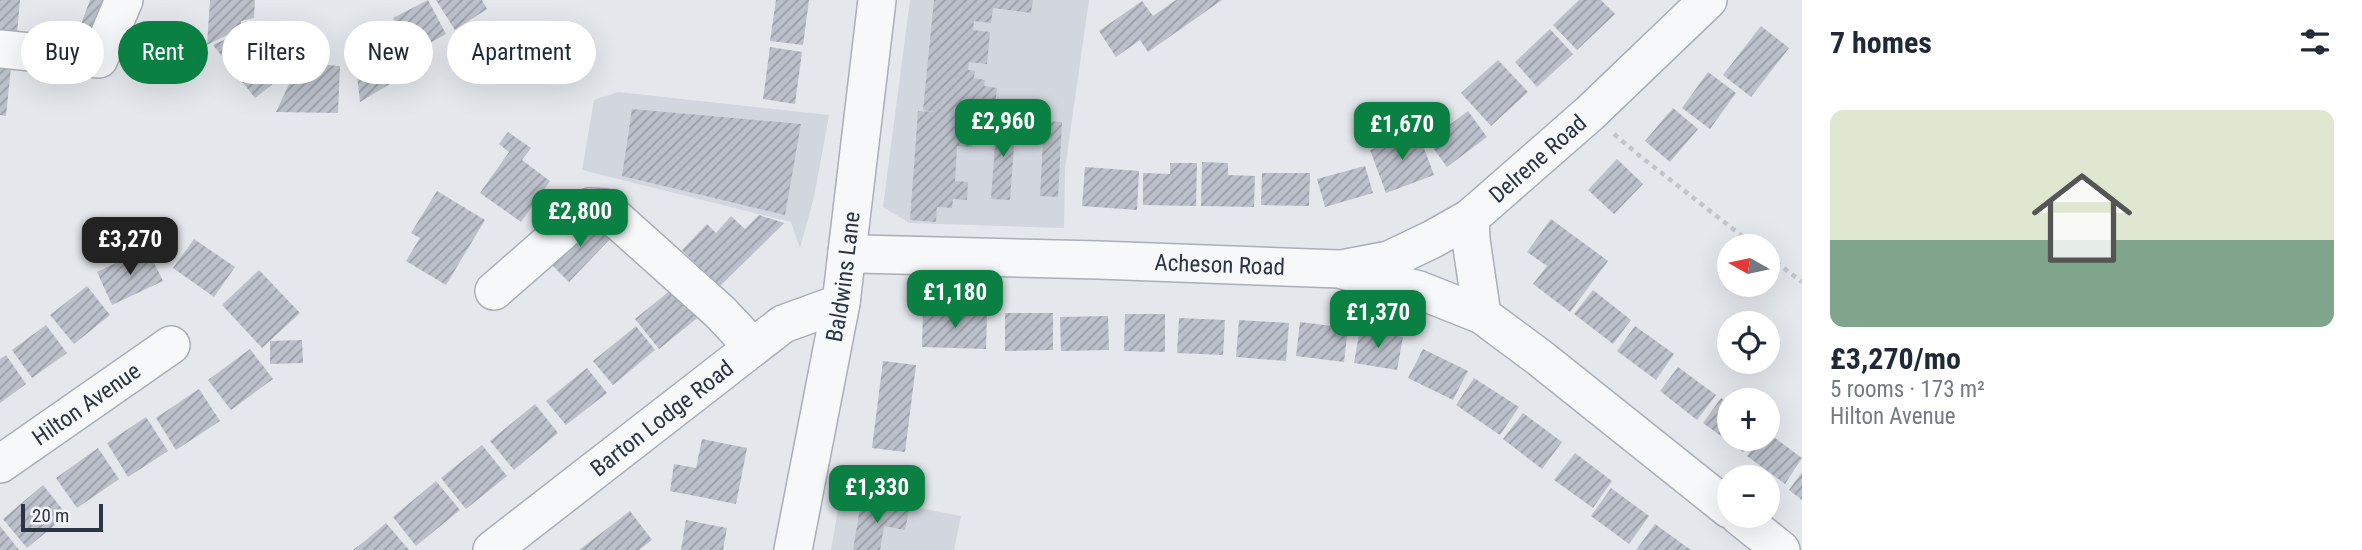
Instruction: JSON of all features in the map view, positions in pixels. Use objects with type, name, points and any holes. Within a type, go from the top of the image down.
[{"type":"street","points":[[0,49],[99,59],[124,0]]},
{"type":"street","name":"Baldwins Lane","points":[[793,550],[841,303],[877,0]]},
{"type":"street","name":"Delrene Road","points":[[1339,269],[1389,260],[1470,218],[1590,113],[1708,0]]},
{"type":"street","points":[[494,291],[590,207],[604,208],[720,312],[753,347]]},
{"type":"street","points":[[1470,218],[1482,315]]},
{"type":"street","name":"Acheson Road","points":[[848,252],[1339,269],[1419,290],[1482,315],[1717,499]]},
{"type":"street","name":"Barton Lodge Road","points":[[492,550],[783,324],[841,303]]},
{"type":"street","name":"Hilton Avenue","points":[[0,464],[171,345]]},
{"type":"street","points":[[1754,528],[1781,550]]},
{"type":"path","points":[[1590,113],[1739,234]]},
{"type":"path","points":[[1780,265],[1802,282]]},
{"type":"shaded area","points":[[910,0],[1089,0],[1065,169],[1064,228],[909,223],[883,207]]},
{"type":"shaded area","points":[[618,92],[829,115],[814,197],[800,248],[791,222],[582,170],[594,100]]},
{"type":"shaded area","points":[[841,493],[961,516],[954,550],[831,550]]},
{"type":"building","points":[[0,0],[20,0],[17,33],[0,31]]},
{"type":"building","points":[[90,0],[111,0],[103,21],[82,21]]},
{"type":"building","points":[[210,0],[255,0],[254,18],[222,21],[222,38],[208,44]]},
{"type":"building","points":[[428,0],[446,34],[433,41],[433,21],[395,21],[393,18]]},
{"type":"building","points":[[436,0],[482,0],[487,9],[469,21],[449,21]]},
{"type":"building","points":[[776,0],[809,0],[803,45],[770,41]]},
{"type":"building","points":[[934,0],[1033,0],[1031,13],[993,8],[991,23],[974,21],[973,30],[990,32],[987,64],[969,62],[968,70],[975,71],[974,78],[985,80],[984,86],[997,88],[994,117],[963,114],[962,127],[974,128],[972,147],[957,146],[955,181],[968,182],[967,200],[953,199],[952,208],[937,207],[936,222],[910,220],[918,111],[939,112],[923,110]]},
{"type":"building","points":[[1176,0],[1222,0],[1148,52],[1140,40],[1116,57],[1099,31],[1142,1],[1153,16]]},
{"type":"building","points":[[1579,0],[1601,0],[1615,14],[1577,50],[1553,25]]},
{"type":"building","points":[[1761,26],[1789,48],[1751,97],[1723,75]]},
{"type":"building","points":[[1550,29],[1573,54],[1537,87],[1515,62]]},
{"type":"building","points":[[222,41],[222,56],[213,45]]},
{"type":"building","points":[[770,47],[802,52],[795,104],[763,99]]},
{"type":"building","points":[[1498,60],[1528,92],[1491,126],[1461,93]]},
{"type":"building","points":[[330,65],[340,66],[338,113],[276,112],[289,84],[330,84]]},
{"type":"building","points":[[0,66],[11,67],[6,116],[0,115]]},
{"type":"building","points":[[1708,72],[1736,93],[1710,129],[1682,108]]},
{"type":"building","points":[[244,84],[273,84],[255,98]]},
{"type":"building","points":[[358,84],[390,84],[360,102]]},
{"type":"building","points":[[1673,108],[1698,129],[1670,162],[1645,141]]},
{"type":"building","points":[[632,109],[801,124],[785,215],[622,176]]},
{"type":"building","points":[[1468,111],[1487,137],[1447,167],[1428,141]]},
{"type":"building","points":[[997,117],[1016,119],[1010,200],[991,199]]},
{"type":"building","points":[[1044,121],[1062,122],[1058,197],[1040,196]]},
{"type":"building","points":[[508,132],[531,148],[522,160],[550,181],[521,222],[480,193],[509,152],[499,144]]},
{"type":"building","points":[[1418,132],[1434,175],[1386,193],[1370,150]]},
{"type":"building","points":[[1617,159],[1643,184],[1614,214],[1588,190]]},
{"type":"building","points":[[1202,162],[1228,163],[1228,175],[1255,176],[1254,207],[1201,206]]},
{"type":"building","points":[[1170,163],[1197,163],[1196,206],[1143,205],[1143,173],[1170,174]]},
{"type":"building","points":[[1365,166],[1373,193],[1325,207],[1317,179]]},
{"type":"building","points":[[1085,167],[1139,171],[1137,210],[1082,206]]},
{"type":"building","points":[[1262,173],[1310,173],[1309,206],[1261,205]]},
{"type":"building","points":[[437,191],[485,220],[446,285],[406,261],[420,238],[411,233]]},
{"type":"building","points":[[759,215],[784,223],[719,287],[682,250],[707,224],[716,233],[731,216],[745,229]]},
{"type":"building","points":[[591,217],[612,237],[569,282],[548,261]]},
{"type":"building","points":[[1551,219],[1608,261],[1570,312],[1533,284],[1547,266],[1527,252]]},
{"type":"building","points":[[194,239],[235,267],[214,297],[173,268]]},
{"type":"building","points":[[147,248],[163,281],[112,305],[97,272]]},
{"type":"building","points":[[259,270],[300,313],[262,348],[222,305]]},
{"type":"building","points":[[677,285],[701,315],[659,349],[635,319]]},
{"type":"building","points":[[87,286],[110,315],[74,344],[50,315]]},
{"type":"building","points":[[1593,290],[1631,320],[1613,344],[1574,314]]},
{"type":"building","points":[[923,312],[987,314],[986,349],[922,347]]},
{"type":"building","points":[[1005,313],[1053,313],[1053,350],[1005,351]]},
{"type":"building","points":[[1125,314],[1165,314],[1165,352],[1124,351]]},
{"type":"building","points":[[1108,316],[1109,350],[1061,351],[1060,317]]},
{"type":"building","points":[[1179,318],[1225,320],[1223,355],[1177,353]]},
{"type":"building","points":[[1239,320],[1289,323],[1286,361],[1236,357]]},
{"type":"building","points":[[1300,322],[1348,328],[1344,362],[1296,356]]},
{"type":"building","points":[[46,325],[67,353],[32,378],[12,350]]},
{"type":"building","points":[[636,326],[655,350],[613,385],[593,361]]},
{"type":"building","points":[[1635,326],[1674,354],[1656,380],[1617,351]]},
{"type":"building","points":[[1360,329],[1403,337],[1397,370],[1354,363]]},
{"type":"building","points":[[302,340],[303,363],[270,364],[270,341]]},
{"type":"building","points":[[250,349],[273,379],[231,410],[208,380]]},
{"type":"building","points":[[1423,349],[1468,371],[1453,400],[1408,378]]},
{"type":"building","points":[[6,355],[26,384],[0,403],[0,359]]},
{"type":"building","points":[[883,361],[916,365],[905,452],[872,448]]},
{"type":"building","points":[[1678,367],[1716,395],[1697,420],[1660,391]]},
{"type":"building","points":[[587,368],[607,393],[566,425],[546,401]]},
{"type":"building","points":[[1474,378],[1519,407],[1500,435],[1456,405]]},
{"type":"building","points":[[199,389],[220,421],[176,450],[156,418]]},
{"type":"building","points":[[535,404],[558,433],[514,470],[490,441]]},
{"type":"building","points":[[1717,404],[1717,433],[1703,423]]},
{"type":"building","points":[[1523,413],[1562,442],[1542,469],[1503,439]]},
{"type":"building","points":[[146,417],[168,451],[128,477],[107,443]]},
{"type":"building","points":[[702,439],[747,448],[736,504],[670,491],[674,464],[696,468]]},
{"type":"building","points":[[1780,442],[1802,458],[1785,484],[1780,480],[1780,465],[1759,465],[1747,456],[1751,451],[1780,451]]},
{"type":"building","points":[[482,445],[507,476],[466,509],[441,478]]},
{"type":"building","points":[[98,448],[119,479],[77,508],[56,478]]},
{"type":"building","points":[[1575,453],[1612,481],[1593,508],[1554,480]]},
{"type":"building","points":[[1802,472],[1802,500],[1789,490]]},
{"type":"building","points":[[436,481],[460,510],[416,546],[393,517]]},
{"type":"building","points":[[43,485],[67,515],[27,548],[3,519]]},
{"type":"building","points":[[1611,488],[1649,516],[1629,544],[1591,516]]},
{"type":"building","points":[[861,502],[909,510],[905,530],[884,526],[880,550],[853,550]]},
{"type":"building","points":[[630,511],[652,540],[639,550],[579,550]]},
{"type":"building","points":[[686,520],[727,528],[723,550],[681,550]]},
{"type":"building","points":[[386,523],[409,550],[353,550],[366,540]]},
{"type":"building","points":[[1655,524],[1691,550],[1636,550]]},
{"type":"building","points":[[0,526],[19,550],[0,550]]}]
